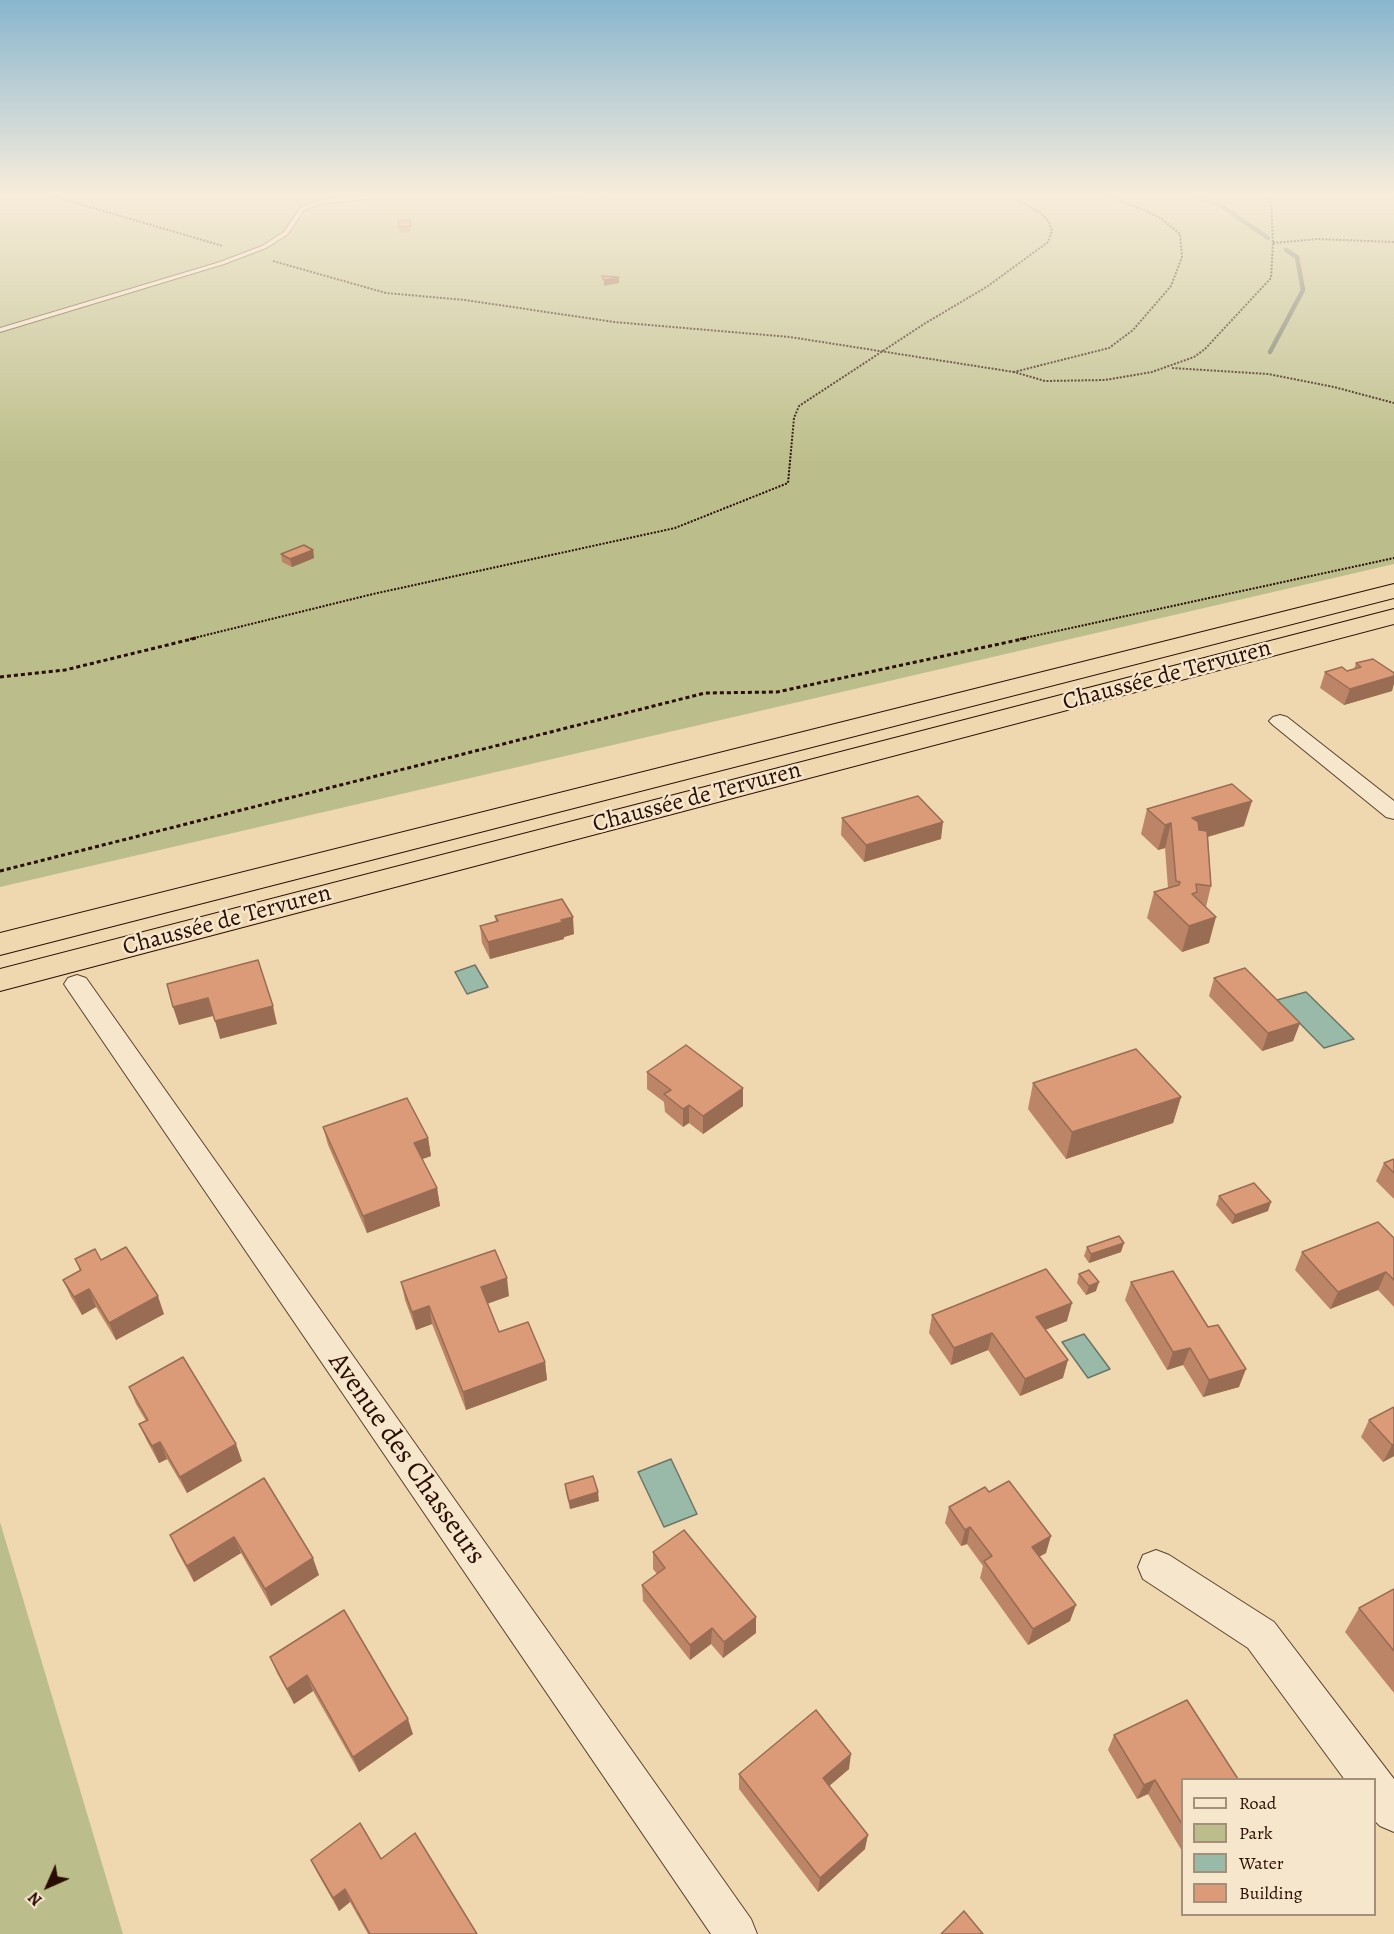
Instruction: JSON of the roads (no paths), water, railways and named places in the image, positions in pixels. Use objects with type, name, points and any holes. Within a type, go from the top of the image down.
[{"type":"highway","name":"Chaussée de Tervuren","points":[[0,944],[1394,591]]},
{"type":"highway","name":"Chaussée de Tervuren","points":[[0,980],[1394,616]]},
{"type":"street","points":[[1280,721],[1394,812]]},
{"type":"street","name":"Avenue des Chasseurs","points":[[77,984],[736,1934]]},
{"type":"street","points":[[1156,1567],[1261,1635],[1369,1778]]},
{"type":"street","points":[[1376,1789],[1394,1812]]},
{"type":"lane","points":[[0,330],[151,283]]},
{"type":"water","points":[[475,965],[488,987],[467,994],[455,972]]},
{"type":"water","points":[[1306,992],[1354,1039],[1324,1048],[1277,1000]]},
{"type":"water","points":[[1084,1334],[1110,1369],[1088,1378],[1062,1342]]},
{"type":"water","points":[[671,1459],[697,1514],[664,1527],[638,1472]]},
{"type":"waterway","points":[[1270,352],[1303,290],[1302,283]]}]
